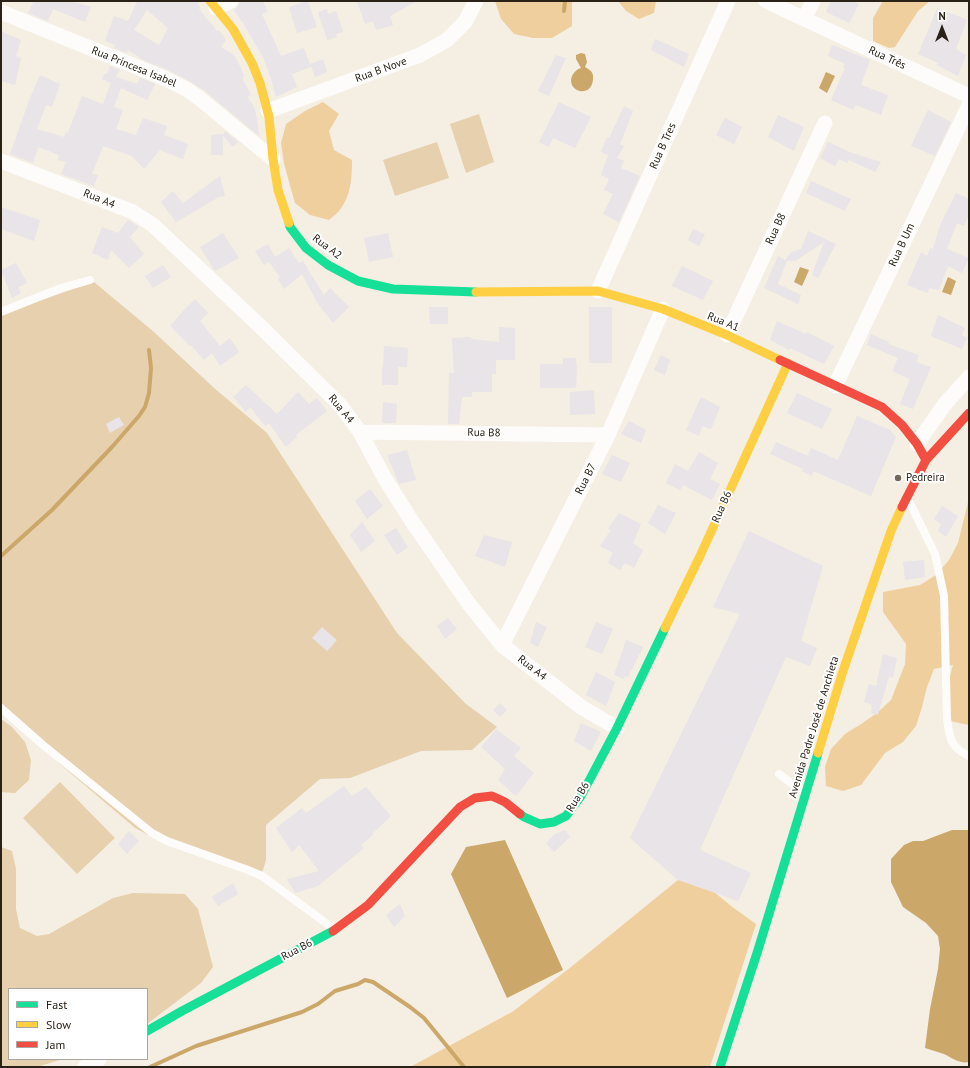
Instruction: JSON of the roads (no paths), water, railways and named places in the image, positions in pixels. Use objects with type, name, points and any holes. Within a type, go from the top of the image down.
[{"type":"street","points":[[213,4],[231,1]]},
{"type":"street","name":"Rua B Nove","points":[[268,111],[420,55],[447,40],[465,22],[476,1]]},
{"type":"street","name":"Rua B Tres","points":[[598,291],[728,1]]},
{"type":"street","name":"Rua Três","points":[[766,1],[969,96]]},
{"type":"street","points":[[804,19],[813,1]]},
{"type":"street","name":"Rua A2","points":[[213,4],[233,29],[252,63],[260,83],[268,111],[278,190],[290,228],[306,248],[328,265],[358,282],[393,289],[466,292],[598,291]]},
{"type":"street","name":"Rua Princesa Isabel","points":[[1,12],[164,78],[186,89],[273,159]]},
{"type":"street","name":"Rua B Um","points":[[835,386],[969,105]]},
{"type":"street","name":"Rua B8","points":[[727,335],[825,123]]},
{"type":"street","name":"Rua A4","points":[[1,161],[133,212],[153,225],[262,328],[340,405],[360,432],[384,478],[411,520],[469,604],[502,645],[581,707],[618,728]]},
{"type":"street","name":"Rua A1","points":[[598,291],[662,309],[727,335],[882,407],[902,425],[917,444],[926,460]]},
{"type":"street","name":"Rua B7","points":[[502,645],[608,434],[662,309]]},
{"type":"street","name":"Rua B6","points":[[148,1030],[335,930],[368,905],[460,807],[475,798],[492,796],[505,802],[524,817],[540,824],[554,822],[566,816],[581,796],[618,728],[700,556],[788,363]]},
{"type":"street","points":[[917,444],[944,405],[969,377]]},
{"type":"street","name":"Avenida Padre José de Anchieta","points":[[720,1067],[758,950],[848,657],[891,532],[926,460],[969,413]]},
{"type":"street","name":"Rua B8","points":[[360,432],[608,434]]},
{"type":"street","points":[[85,1067],[97,1060]]},
{"type":"lane","points":[[1,312],[61,288],[90,280]]},
{"type":"lane","points":[[907,497],[935,554],[944,596],[947,719],[949,732],[952,743],[958,751],[969,756]]},
{"type":"lane","points":[[1,708],[43,745],[152,833],[167,841],[262,876],[335,930]]},
{"type":"lane","points":[[780,774],[806,794]]},
{"type":"waterway","points":[[564,11],[565,1]]},
{"type":"waterway","points":[[1,556],[52,510],[112,447],[139,416],[145,407],[149,393],[151,368],[149,350]]},
{"type":"waterway","points":[[150,1067],[196,1046],[302,1012],[318,1004],[335,991],[358,984],[365,980],[373,982],[424,1018],[464,1067]]},
{"type":"place","name":"Pedreira","points":[[898,478]]}]
